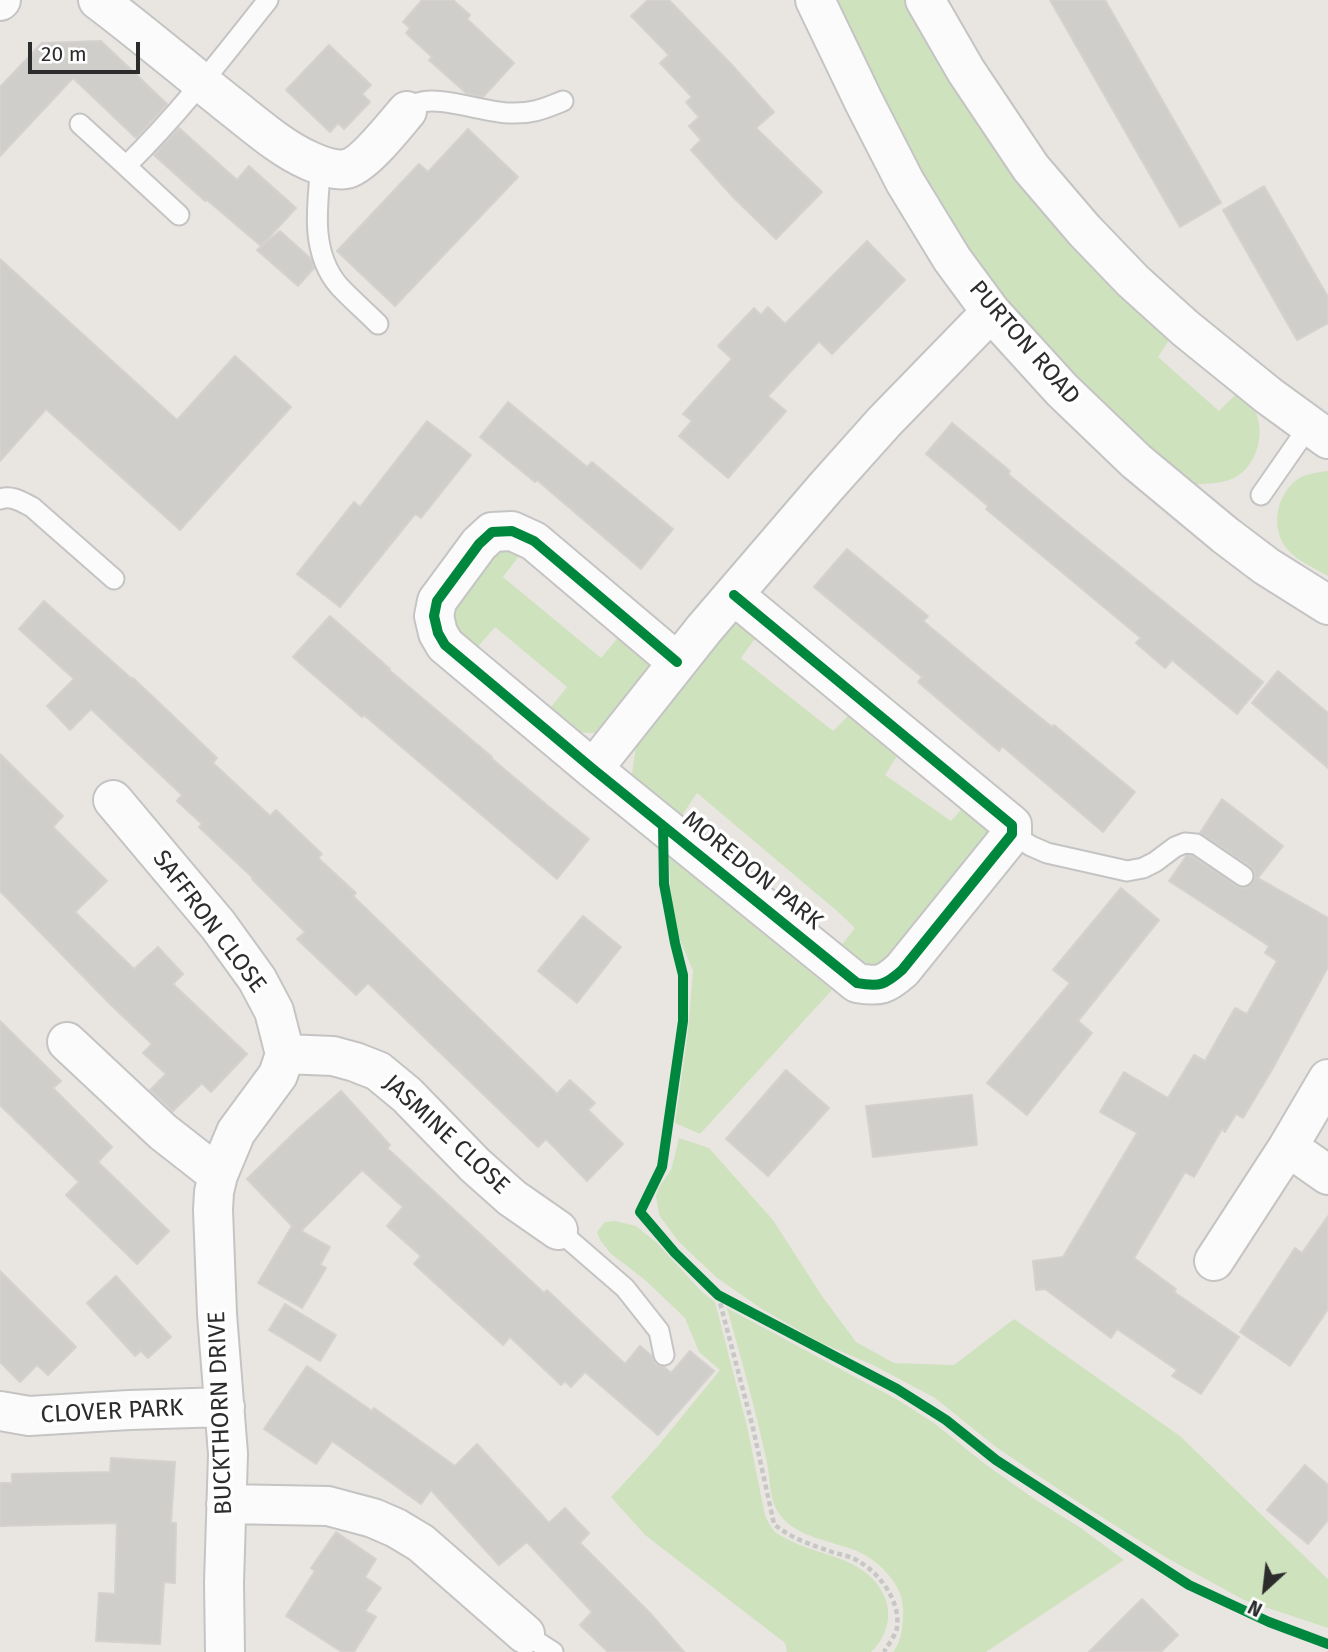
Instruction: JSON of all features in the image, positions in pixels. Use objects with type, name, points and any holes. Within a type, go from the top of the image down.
[{"type":"street","points":[[98,0],[285,147],[321,166],[346,169],[358,164],[407,111]]},
{"type":"street","name":"PURTON ROAD","points":[[815,0],[905,182],[952,259],[991,312],[1062,390],[1136,461],[1266,566],[1328,605]]},
{"type":"street","points":[[925,0],[966,71],[1031,168],[1084,230],[1133,281],[1185,328],[1319,432]]},
{"type":"street","points":[[593,769],[677,662],[884,422],[991,312]]},
{"type":"street","name":"MOREDON PARK","points":[[677,662],[534,541],[512,531],[492,532],[479,544],[437,601],[434,616],[438,633],[445,645],[857,983],[871,986],[888,983],[902,971],[1012,834]]},
{"type":"street","points":[[734,595],[1012,825],[1012,834]]},
{"type":"street","name":"SAFFRON CLOSE","points":[[113,800],[218,925],[257,979],[274,1011],[285,1054]]},
{"type":"street","points":[[67,1042],[163,1132],[218,1175]]},
{"type":"street","name":"BUCKTHORN DRIVE","points":[[225,1652],[228,1454],[217,1314],[213,1210],[218,1175],[236,1132],[278,1075],[285,1054]]},
{"type":"street","name":"JASMINE CLOSE","points":[[285,1054],[333,1056],[378,1071],[407,1095],[475,1165],[512,1198],[558,1230]]},
{"type":"street","points":[[1214,1261],[1288,1147],[1328,1079]]},
{"type":"street","points":[[1288,1147],[1328,1175]]},
{"type":"street","name":"CLOVER PARK","points":[[0,1411],[29,1416],[225,1407]]},
{"type":"street","points":[[226,1504],[328,1506],[373,1518],[396,1528],[421,1544],[539,1643]]},
{"type":"lane","points":[[126,166],[202,83],[268,0]]},
{"type":"lane","points":[[407,111],[416,104],[441,102],[510,113],[537,112],[563,101]]},
{"type":"lane","points":[[80,124],[179,215]]},
{"type":"lane","points":[[321,166],[317,219],[322,255],[338,285],[378,324]]},
{"type":"lane","points":[[1261,495],[1319,432]]},
{"type":"lane","points":[[0,499],[16,499],[32,507],[114,579]]},
{"type":"lane","points":[[1012,834],[1047,853],[1127,871],[1143,868],[1185,843],[1196,844],[1244,876]]},
{"type":"lane","points":[[558,1230],[625,1288],[659,1331],[664,1356]]},
{"type":"path","points":[[710,1287],[730,1301]]},
{"type":"path","points":[[718,1295],[753,1428],[774,1524],[785,1534],[857,1560],[874,1573],[895,1606],[897,1630],[884,1652]]},
{"type":"green space","points":[[837,0],[913,0],[1173,334],[1158,357],[1219,411],[1237,393],[1255,410],[1259,422],[1259,442],[1247,468],[1223,482],[1194,485],[1174,472],[1067,368],[1007,304],[940,207],[890,114]]},
{"type":"green space","points":[[1328,471],[1328,576],[1301,561],[1287,549],[1281,540],[1277,520],[1281,500],[1293,483],[1301,477]]},
{"type":"green space","points":[[495,548],[522,552],[503,577],[601,658],[621,634],[650,660],[648,676],[603,732],[572,730],[547,712],[567,687],[495,627],[475,650],[460,632],[453,610]]},
{"type":"green space","points":[[740,624],[759,633],[741,658],[833,731],[853,711],[901,750],[885,775],[951,821],[966,804],[983,816],[990,832],[922,931],[868,975],[836,952],[855,928],[837,911],[697,793],[679,820],[640,789],[632,774],[637,739],[727,626]]},
{"type":"green space","points":[[669,857],[832,990],[700,1134],[675,1123],[693,971],[674,925]]},
{"type":"green space","points":[[679,1138],[709,1148],[773,1220],[822,1296],[856,1342],[894,1363],[954,1365],[1014,1319],[1180,1436],[1328,1579],[1328,1628],[1244,1600],[1167,1558],[996,1447],[935,1398],[873,1365],[821,1343],[762,1309],[717,1278],[678,1241],[659,1215],[656,1196],[671,1170]]},
{"type":"green space","points":[[615,1221],[636,1226],[657,1243],[702,1292],[715,1302],[747,1426],[766,1518],[778,1534],[851,1563],[872,1578],[880,1588],[887,1603],[888,1619],[882,1637],[871,1652],[787,1652],[785,1643],[645,1535],[611,1497],[657,1447],[720,1370],[699,1352],[685,1318],[645,1280],[610,1253],[600,1240],[597,1232],[605,1222]]},
{"type":"green space","points":[[727,1308],[898,1400],[1124,1560],[986,1652],[893,1652],[901,1632],[903,1606],[898,1589],[887,1573],[857,1551],[796,1529],[787,1523],[776,1509],[768,1465]]},
{"type":"building","points":[[422,0],[453,0],[470,15],[467,19],[514,63],[483,97],[466,93],[429,60],[432,57],[406,33],[410,28],[403,22]]},
{"type":"building","points":[[648,0],[669,0],[731,64],[774,112],[756,128],[822,192],[776,239],[691,150],[701,140],[689,126],[699,117],[686,102],[692,97],[660,63],[669,55],[631,16]]},
{"type":"building","points":[[1050,0],[1105,0],[1221,203],[1180,227]]},
{"type":"building","points":[[101,41],[167,104],[136,138],[73,78],[0,156],[0,87],[42,43]]},
{"type":"building","points":[[329,45],[371,85],[362,94],[370,102],[344,129],[338,123],[330,132],[286,90]]},
{"type":"building","points":[[179,128],[237,180],[249,166],[296,208],[261,246],[154,155]]},
{"type":"building","points":[[468,129],[518,177],[395,306],[337,251],[419,164],[428,172]]},
{"type":"building","points":[[1264,186],[1328,297],[1328,323],[1297,340],[1223,210]]},
{"type":"building","points":[[280,231],[310,258],[314,268],[298,286],[257,250]]},
{"type":"building","points":[[867,241],[905,280],[832,354],[819,341],[768,396],[786,411],[728,478],[679,436],[692,421],[683,414],[732,359],[718,346],[754,308],[761,315],[768,307],[785,324]]},
{"type":"building","points":[[0,259],[177,420],[235,356],[291,407],[180,530],[46,409],[0,461]]},
{"type":"building","points":[[508,402],[587,467],[592,462],[673,529],[641,569],[537,480],[535,482],[480,437]]},
{"type":"building","points":[[427,421],[471,455],[421,518],[415,514],[340,607],[297,574],[354,502],[360,507]]},
{"type":"building","points":[[952,423],[1069,525],[1263,682],[1237,714],[1172,660],[1165,668],[1136,643],[1141,638],[986,509],[988,506],[926,454]]},
{"type":"building","points":[[847,549],[928,616],[923,621],[1135,792],[1103,832],[1002,746],[999,751],[918,682],[922,677],[814,587]]},
{"type":"building","points":[[44,601],[171,714],[217,758],[213,763],[270,816],[276,810],[322,854],[318,858],[356,893],[353,896],[557,1094],[570,1080],[595,1103],[588,1110],[623,1144],[587,1181],[546,1139],[538,1147],[368,983],[356,995],[297,939],[305,932],[199,827],[202,824],[177,801],[182,795],[91,709],[70,730],[47,706],[74,679],[19,629]]},
{"type":"building","points":[[330,616],[491,758],[589,839],[557,879],[293,657]]},
{"type":"building","points":[[1278,671],[1328,713],[1328,768],[1252,703]]},
{"type":"building","points":[[0,754],[63,816],[53,827],[107,881],[75,912],[134,969],[158,947],[183,974],[173,984],[247,1054],[211,1092],[202,1083],[173,1111],[150,1090],[166,1074],[143,1053],[152,1044],[0,891]]},
{"type":"building","points":[[1222,799],[1283,846],[1258,878],[1328,918],[1328,967],[1243,1118],[1236,1114],[1225,1132],[1222,1129],[1194,1177],[1185,1172],[1134,1258],[1176,1289],[1174,1292],[1239,1337],[1201,1394],[1172,1376],[1177,1370],[1117,1329],[1111,1338],[1045,1289],[1036,1290],[1033,1261],[1063,1257],[1137,1133],[1100,1112],[1124,1072],[1168,1098],[1194,1055],[1205,1061],[1235,1008],[1247,1014],[1277,961],[1265,953],[1269,946],[1169,881],[1187,855],[1237,886],[1248,887],[1253,882],[1254,871],[1250,866],[1200,833]]},
{"type":"building","points":[[1121,888],[1159,920],[1078,1021],[1092,1033],[1027,1115],[987,1083],[1070,983],[1053,970]]},
{"type":"building","points":[[583,916],[621,947],[577,1003],[538,971]]},
{"type":"building","points":[[0,1021],[61,1081],[53,1088],[112,1147],[98,1162],[169,1231],[137,1264],[66,1195],[79,1182],[0,1105]]},
{"type":"building","points":[[786,1070],[829,1108],[768,1176],[726,1139]]},
{"type":"building","points":[[341,1091],[390,1145],[387,1148],[544,1293],[547,1290],[625,1364],[640,1346],[652,1356],[655,1364],[671,1373],[690,1351],[714,1371],[658,1435],[585,1372],[571,1387],[565,1381],[561,1385],[510,1337],[503,1345],[414,1264],[421,1256],[387,1226],[403,1207],[362,1170],[301,1231],[330,1247],[320,1265],[326,1268],[302,1308],[258,1283],[293,1227],[247,1179]]},
{"type":"building","points":[[972,1095],[977,1145],[873,1157],[866,1106]]},
{"type":"building","points":[[1328,1216],[1328,1309],[1290,1366],[1240,1332],[1295,1248],[1302,1253]]},
{"type":"building","points":[[0,1271],[76,1347],[48,1375],[37,1365],[20,1382],[0,1362]]},
{"type":"building","points":[[116,1276],[171,1337],[148,1358],[141,1351],[135,1356],[87,1303]]},
{"type":"building","points":[[285,1304],[336,1335],[320,1361],[269,1330]]},
{"type":"building","points":[[307,1366],[372,1411],[374,1408],[455,1466],[477,1444],[549,1523],[565,1508],[589,1533],[580,1543],[650,1613],[684,1652],[608,1652],[580,1625],[592,1612],[527,1542],[499,1565],[431,1490],[421,1504],[332,1441],[316,1464],[264,1429]]},
{"type":"building","points":[[111,1458],[175,1462],[171,1523],[176,1523],[175,1583],[164,1582],[160,1644],[96,1641],[99,1593],[115,1594],[117,1523],[0,1526],[0,1483],[12,1483],[12,1474],[110,1472]]},
{"type":"building","points":[[1305,1465],[1328,1485],[1328,1520],[1308,1544],[1267,1510]]},
{"type":"building","points":[[336,1532],[376,1559],[365,1577],[381,1588],[365,1611],[376,1617],[354,1652],[342,1652],[286,1616],[315,1571],[311,1568]]},
{"type":"building","points":[[1142,1599],[1178,1635],[1161,1652],[1089,1652]]},
{"type":"cycle path","points":[[677,662],[534,541],[512,531],[492,532],[479,544],[437,601],[434,616],[438,633],[445,645],[593,769],[857,983],[877,985],[891,979],[902,970],[1012,834],[1012,825],[734,595]]},
{"type":"cycle path","points":[[663,826],[664,884],[683,975],[683,1021],[662,1167],[640,1212],[675,1253],[718,1295],[897,1389],[946,1420],[996,1460],[1189,1585],[1269,1622],[1328,1644]]}]
